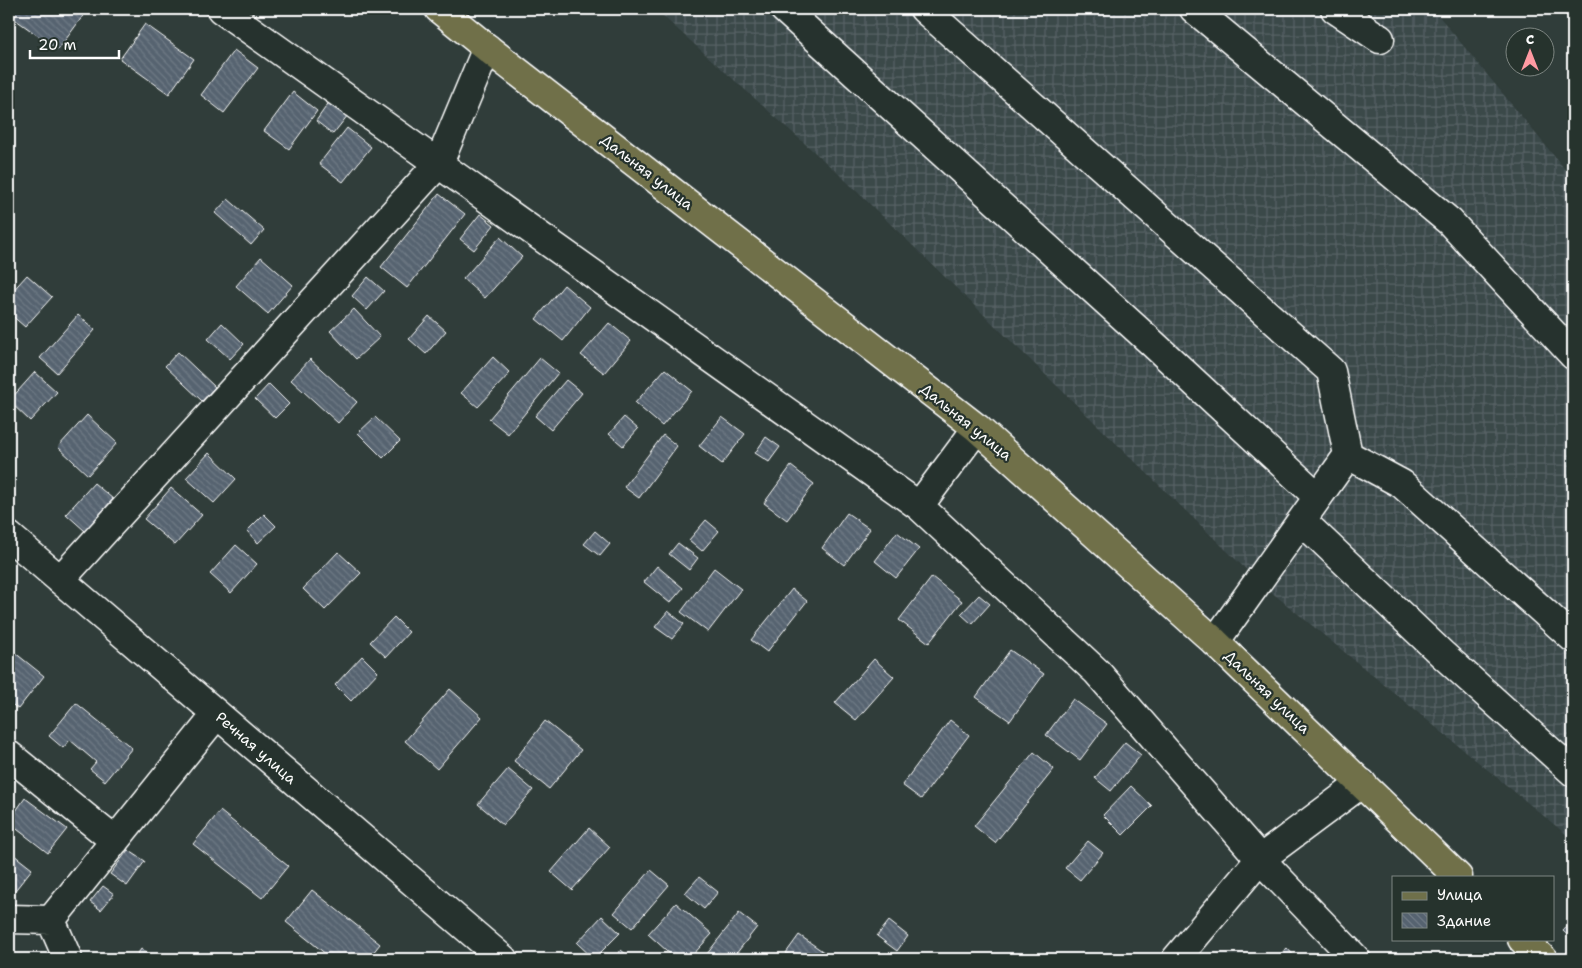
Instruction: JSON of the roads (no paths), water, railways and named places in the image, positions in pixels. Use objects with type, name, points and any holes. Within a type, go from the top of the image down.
[{"type":"main road","name":"Дальняя улица","points":[[439,9],[977,428],[1215,642],[1457,876]]},
{"type":"main road","points":[[1523,940],[1543,959]]},
{"type":"street","points":[[221,9],[919,506],[1097,672],[1260,859],[1356,959]]},
{"type":"street","points":[[784,9],[1151,342],[1318,497]]},
{"type":"street","points":[[924,9],[1331,370],[1348,455],[1215,642]]},
{"type":"street","points":[[1194,9],[1450,222],[1573,355]]},
{"type":"street","points":[[1335,9],[1380,39]]},
{"type":"street","points":[[60,580],[439,163],[487,48]]},
{"type":"street","points":[[919,506],[977,428]]},
{"type":"street","points":[[1348,455],[1402,484],[1573,638]]},
{"type":"street","points":[[1302,521],[1442,654],[1573,772]]},
{"type":"street","name":"Речная улица","points":[[9,536],[503,959]]},
{"type":"street","points":[[52,920],[217,714]]},
{"type":"street","points":[[9,755],[115,841]]},
{"type":"street","points":[[1176,959],[1260,859],[1362,783]]},
{"type":"street","points":[[9,919],[52,920]]},
{"type":"street","points":[[52,920],[68,959]]}]
